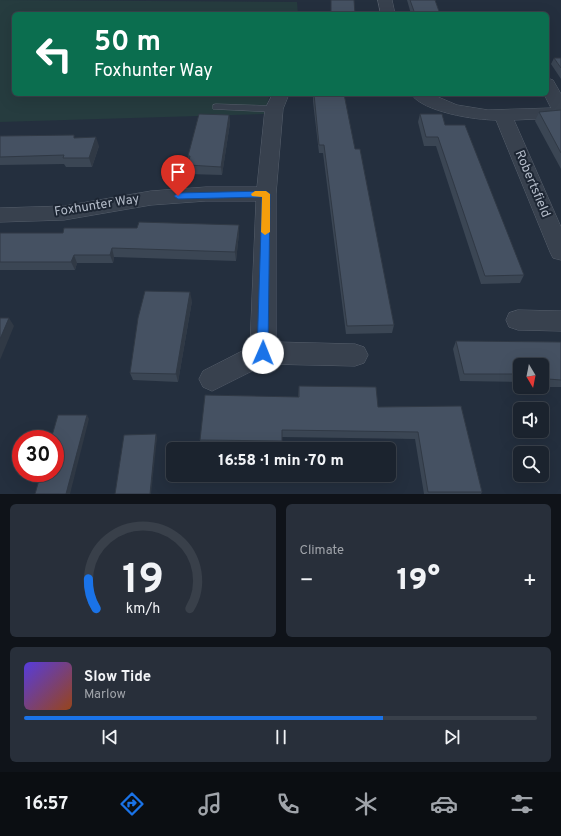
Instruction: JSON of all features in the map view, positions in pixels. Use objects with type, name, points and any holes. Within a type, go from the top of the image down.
[{"type":"street","points":[[385,0],[388,12]]},
{"type":"street","points":[[422,96],[430,101],[457,111],[503,115],[561,112],[549,87]]},
{"type":"street","points":[[263,353],[266,194],[277,101]]},
{"type":"street","name":"Robertsfield","points":[[503,115],[561,252]]},
{"type":"street","name":"Foxhunter Way","points":[[0,215],[64,213],[151,198],[206,194],[266,194]]},
{"type":"street","points":[[518,320],[561,321]]},
{"type":"street","points":[[212,379],[263,353],[355,355]]},
{"type":"lane","points":[[216,107],[277,101]]},
{"type":"green space","points":[[0,0],[297,2],[298,12],[12,12],[12,96],[269,96],[264,114],[0,122]]},
{"type":"building","points":[[331,0],[354,0],[355,12],[331,12]]},
{"type":"building","points":[[410,0],[435,0],[439,12],[414,12]]},
{"type":"building","points":[[554,58],[561,58],[561,68]]},
{"type":"building","points":[[314,96],[344,96],[355,149],[360,149],[394,325],[347,326],[324,145],[319,145]]},
{"type":"building","points":[[561,110],[561,153],[539,112]]},
{"type":"building","points":[[199,114],[229,115],[221,167],[188,165],[190,156],[188,156]]},
{"type":"building","points":[[420,114],[442,114],[445,125],[465,125],[524,275],[485,276],[438,137],[426,137]]},
{"type":"building","points":[[74,135],[74,138],[96,137],[89,158],[63,158],[64,155],[0,157],[0,136]]},
{"type":"building","points":[[139,222],[239,225],[235,252],[112,248],[110,255],[74,255],[71,262],[0,262],[0,233],[63,233],[64,228],[137,228]]},
{"type":"building","points":[[145,291],[190,292],[176,374],[130,373],[138,318]]},
{"type":"building","points":[[0,318],[9,318],[0,339]]},
{"type":"building","points":[[456,341],[561,342],[561,380],[549,379],[549,358],[513,358],[513,374],[464,374]]},
{"type":"building","points":[[299,386],[376,387],[378,407],[461,406],[482,492],[428,492],[418,432],[282,430],[282,441],[200,440],[205,395],[299,397]]},
{"type":"building","points":[[58,415],[87,415],[66,494],[35,494],[38,482],[64,482],[64,430],[54,430]]},
{"type":"building","points":[[156,434],[150,494],[115,494],[124,435]]},
{"type":"slow traffic","points":[[255,194],[266,194],[265,232]]},
{"type":"route","points":[[178,196],[206,194],[266,194],[263,353]]}]
